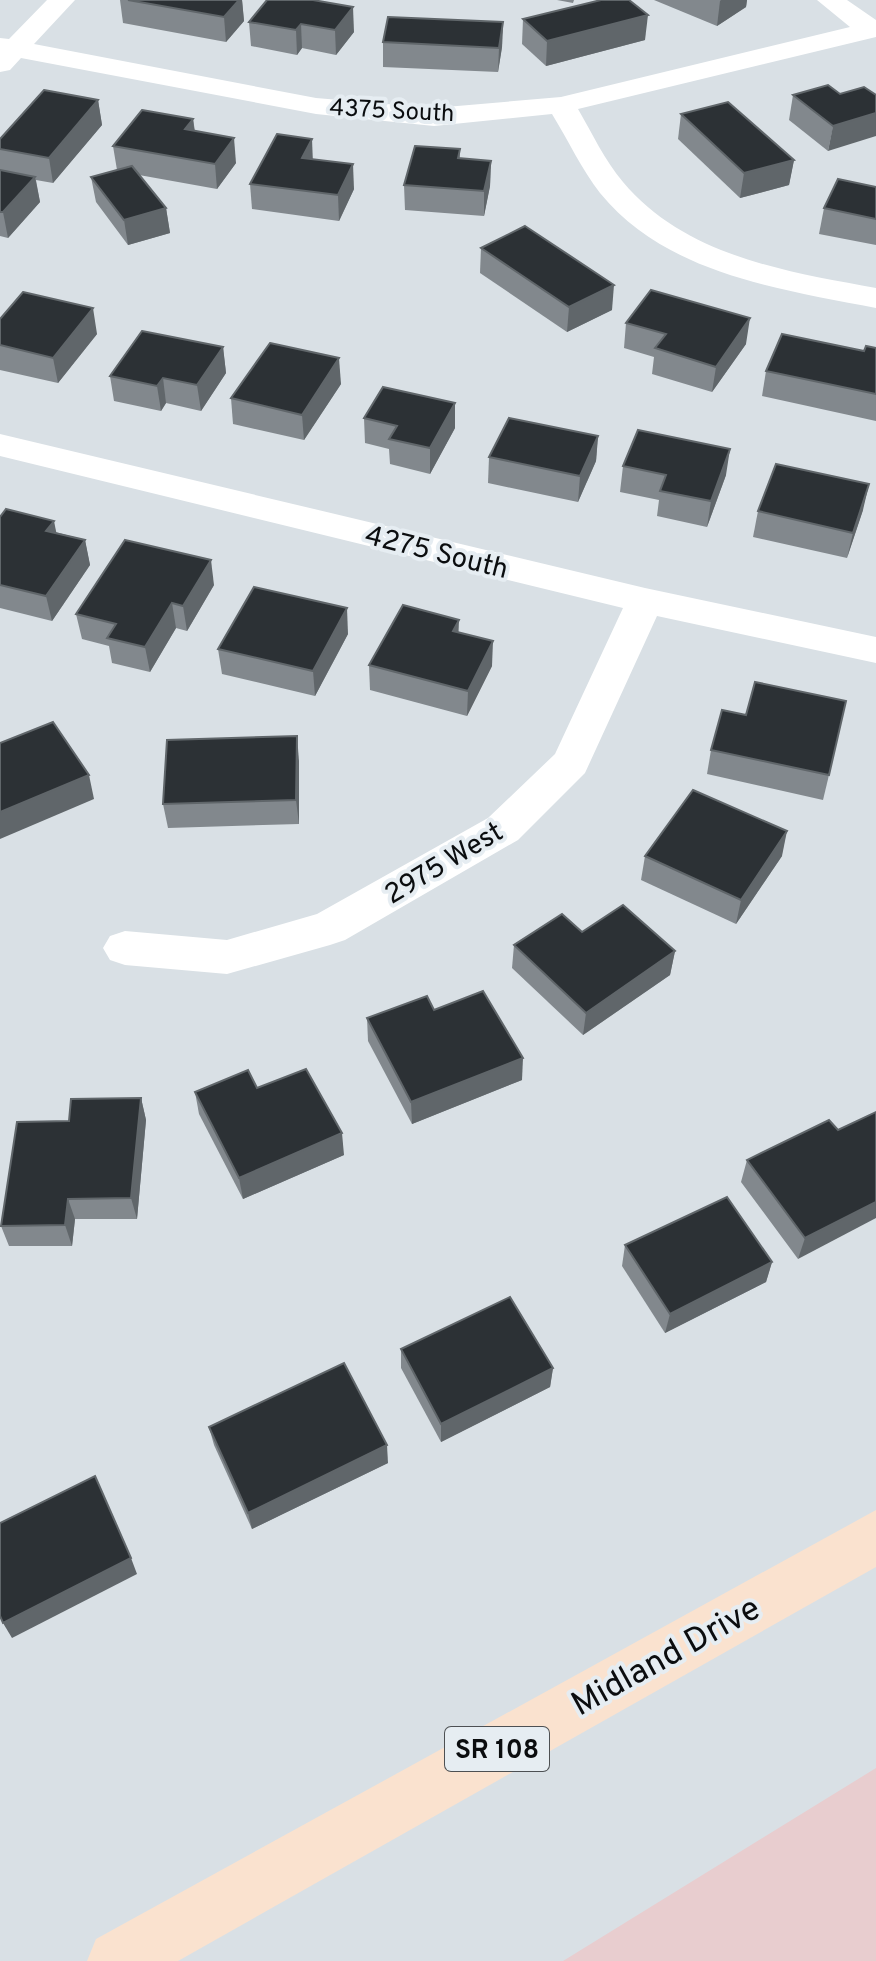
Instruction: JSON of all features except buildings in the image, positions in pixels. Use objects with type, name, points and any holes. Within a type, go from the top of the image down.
[{"type":"main road","name":"Midland Drive","points":[[118,1961],[876,1537]]},
{"type":"street","points":[[5,53],[62,0]]},
{"type":"street","points":[[830,0],[874,30]]},
{"type":"street","name":"4375 South","points":[[5,53],[316,106],[434,117],[561,105],[874,30]]},
{"type":"street","points":[[561,105],[612,188],[674,242],[771,278],[876,298]]},
{"type":"street","name":"4275 South","points":[[0,445],[645,601],[876,650]]},
{"type":"street","name":"2975 West","points":[[125,948],[227,957],[330,928],[503,829],[571,763],[645,601]]},
{"type":"shaded area","points":[[876,1768],[876,1961],[563,1961]]}]
